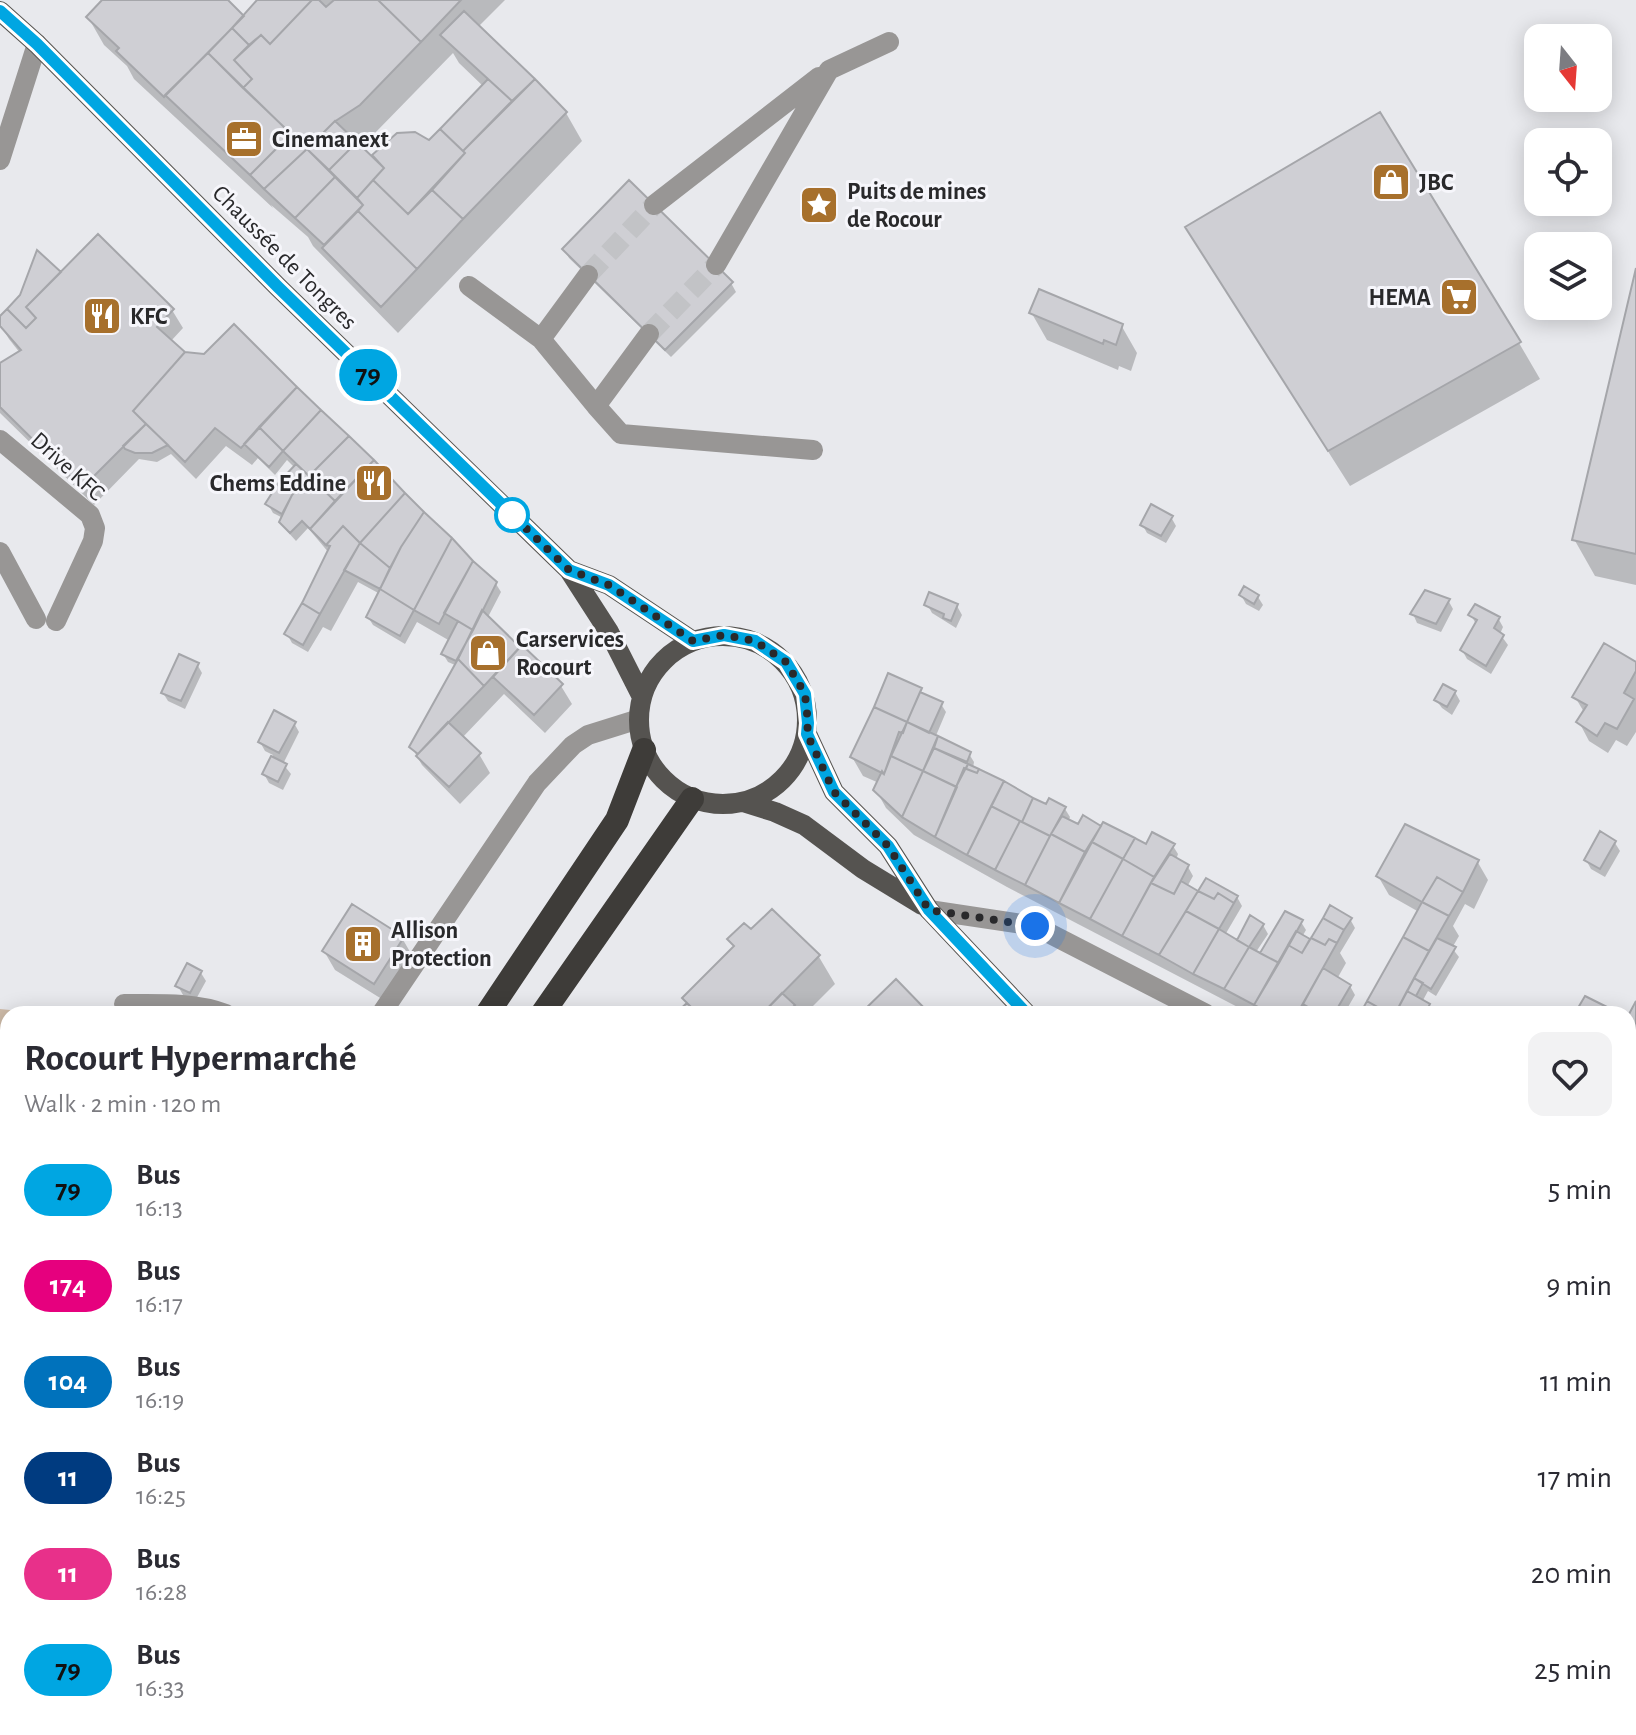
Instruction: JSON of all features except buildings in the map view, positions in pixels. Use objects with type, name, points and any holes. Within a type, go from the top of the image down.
[{"type":"highway","points":[[492,1006],[617,820],[644,750]]},
{"type":"highway","points":[[548,1006],[692,799]]},
{"type":"main road","name":"Chaussée de Tongres","points":[[0,11],[569,570],[609,632],[642,697]]},
{"type":"main road","name":"Chaussée de Tongres","points":[[569,570],[609,585],[693,641]]},
{"type":"main road","points":[[724,635],[755,641],[786,662],[805,694],[808,723],[802,751],[787,777],[767,793],[743,802],[717,804],[692,799],[662,779],[644,750],[639,719],[642,697],[652,675],[667,658],[693,641],[724,635]]},
{"type":"main road","points":[[807,734],[834,792],[888,846],[929,910],[1019,1006]]},
{"type":"main road","points":[[743,802],[804,825],[863,869],[929,910]]},
{"type":"street","points":[[654,205],[829,70],[889,42]]},
{"type":"street","points":[[0,160],[37,44]]},
{"type":"street","points":[[716,265],[829,70]]},
{"type":"street","points":[[541,339],[588,275]]},
{"type":"street","points":[[469,286],[541,339],[621,434],[813,450]]},
{"type":"street","points":[[596,406],[649,334]]},
{"type":"street","name":"Drive KFC","points":[[0,440],[90,515],[95,528],[93,541],[46,620],[0,552]]},
{"type":"street","points":[[386,1006],[537,783],[573,745],[588,735],[639,719]]},
{"type":"street","points":[[929,910],[1035,926],[1190,1006]]},
{"type":"street","points":[[124,1004],[189,1006]]},
{"type":"tunnel","points":[[588,275],[654,205]]},
{"type":"tunnel","points":[[649,334],[716,265]]},
{"type":"bus line","name":"79","points":[[0,11],[37,44],[377,385],[569,570],[609,585],[693,641],[724,635],[755,641],[786,662],[805,694],[807,734],[834,792],[888,846],[929,910],[1019,1006]]},
{"type":"place","name":"Cinemanext","points":[[244,139]]},
{"type":"place","name":"JBC","points":[[1391,182]]},
{"type":"place","name":"Puits de mines de Rocour","points":[[819,205]]},
{"type":"place","name":"HEMA","points":[[1459,297]]},
{"type":"place","name":"KFC","points":[[102,316]]},
{"type":"place","name":"Chems Eddine","points":[[374,483]]},
{"type":"place","name":"Carservices Rocourt","points":[[488,653]]},
{"type":"place","name":"Allison Protection","points":[[363,944]]},
{"type":"route","points":[[512,515],[509,512],[569,570],[609,585],[693,641],[724,635],[755,641],[786,662],[805,694],[807,734],[834,792],[888,846],[929,910],[1035,926]]}]
